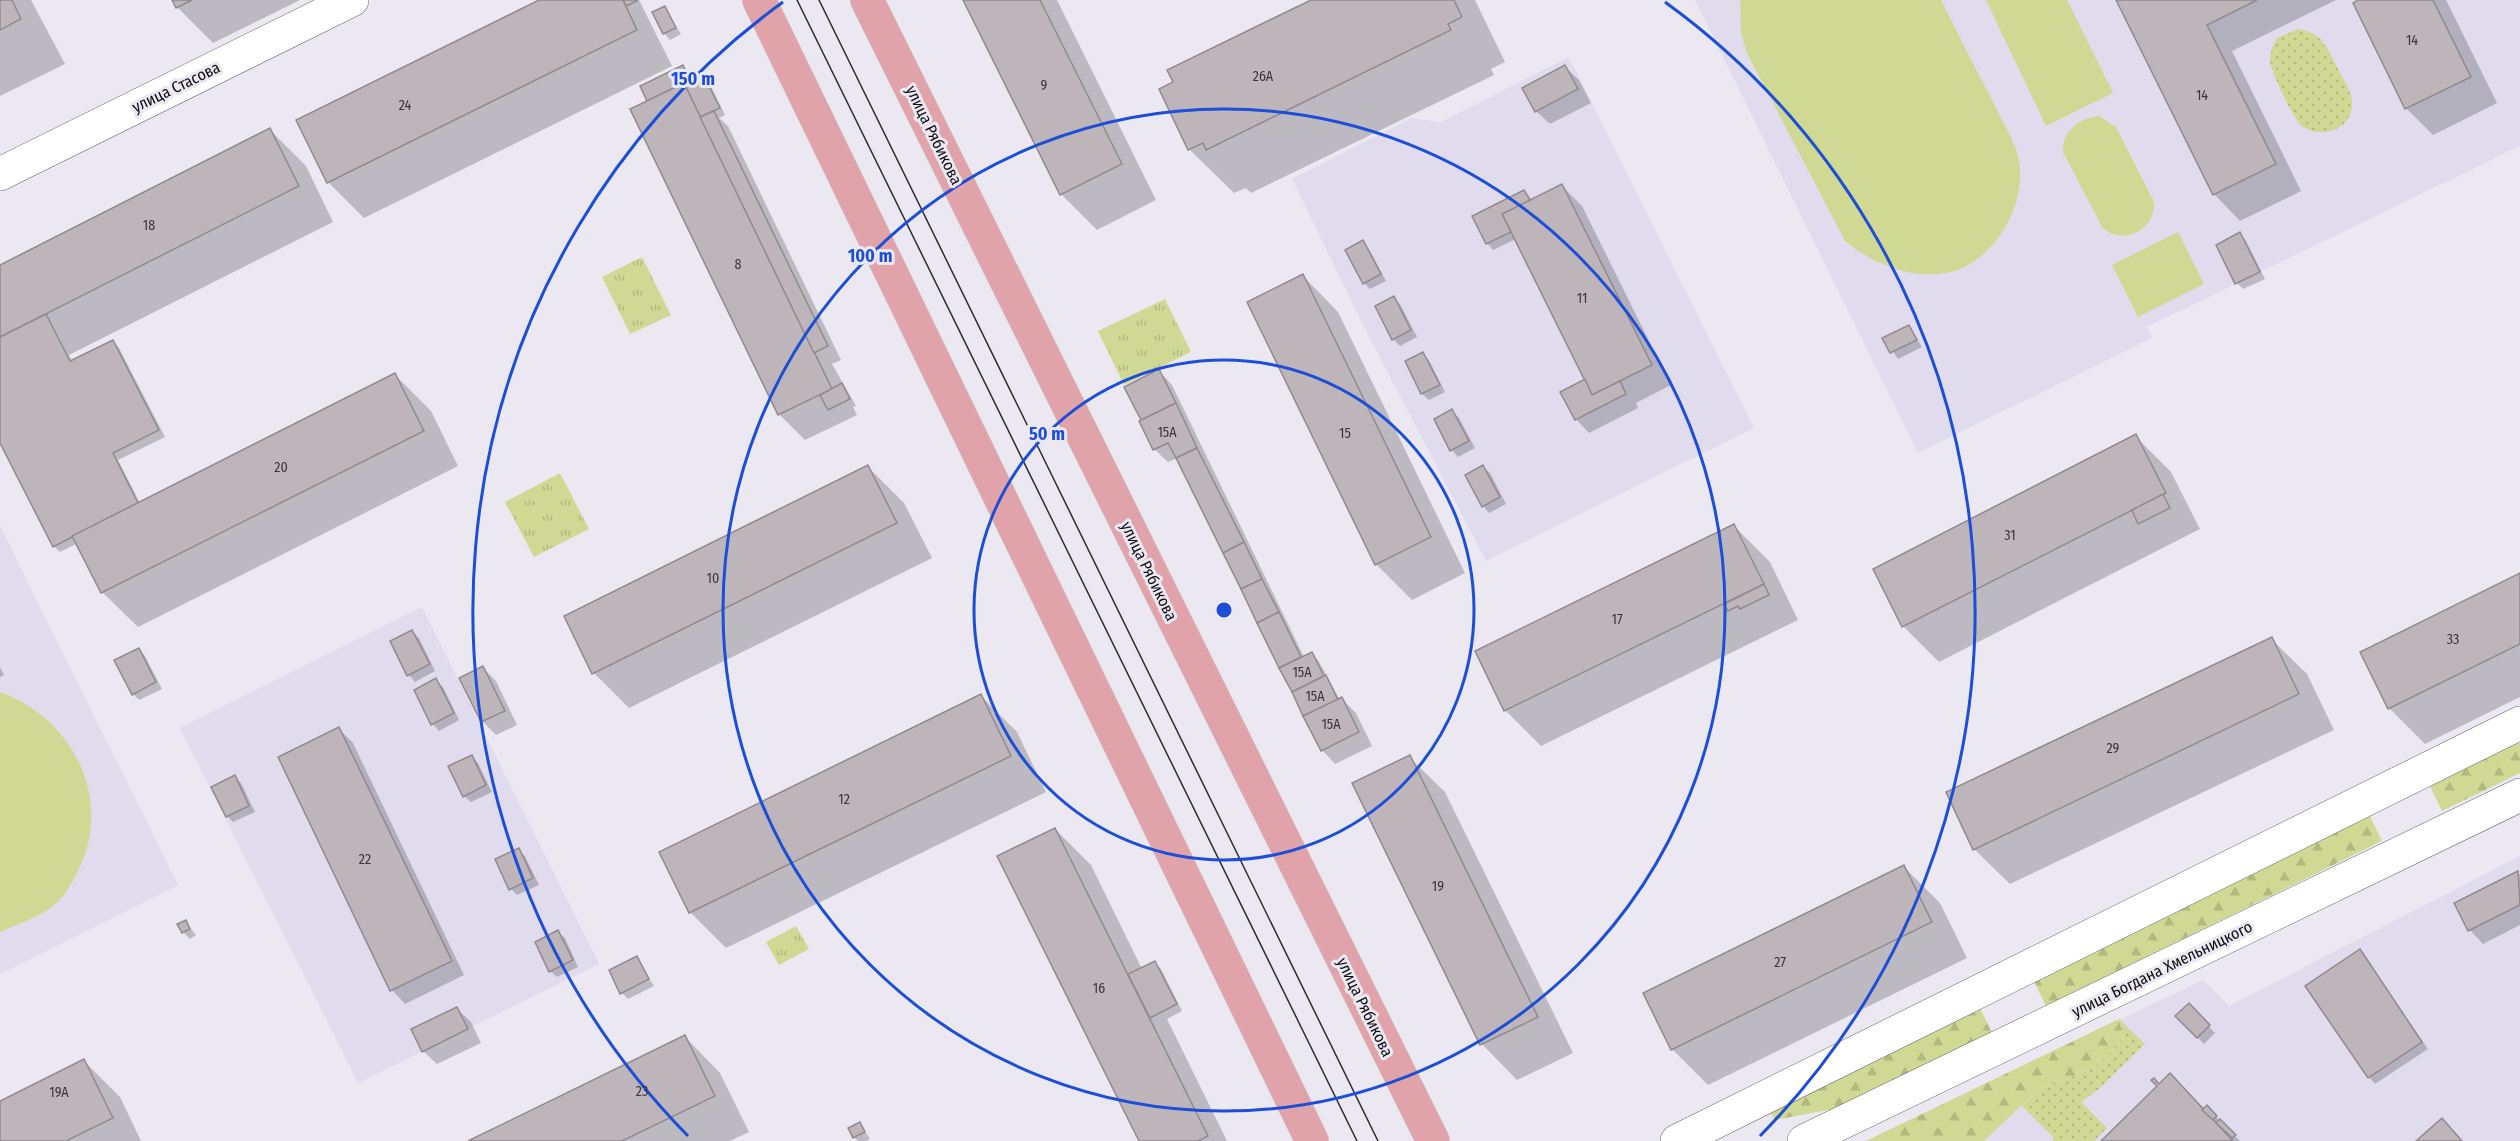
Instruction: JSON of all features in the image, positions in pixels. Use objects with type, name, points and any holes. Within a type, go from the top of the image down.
[{"type":"main road","points":[[759,0],[1312,1141]]},
{"type":"main road","name":"улица Рябикова","points":[[867,0],[1433,1141]]},
{"type":"street","name":"улица Стасова","points":[[0,174],[352,0]]},
{"type":"street","points":[[1677,1141],[2520,723]]},
{"type":"street","name":"улица Богдана Хмельницкого","points":[[1804,1141],[2520,795]]},
{"type":"shaded area","points":[[1695,0],[2520,0],[2520,146],[2147,327],[2152,338],[1918,453]]},
{"type":"shaded area","points":[[1569,57],[1754,428],[1486,561],[1364,327],[1292,179],[1412,118],[1441,122]]},
{"type":"shaded area","points":[[0,526],[178,885],[0,974]]},
{"type":"shaded area","points":[[422,607],[599,964],[358,1083],[180,728]]},
{"type":"shaded area","points":[[2520,856],[2520,1141],[1866,1141],[2203,980],[2229,1006]]},
{"type":"green space","points":[[1740,0],[1941,0],[2010,135],[2018,156],[2019,192],[2013,211],[1993,244],[1979,258],[1963,268],[1946,273],[1918,274],[1892,268],[1867,256],[1845,241],[1747,53],[1741,33]]},
{"type":"green space","points":[[1986,0],[2067,0],[2113,93],[2046,126]]},
{"type":"green space","points":[[2298,29],[2319,38],[2331,55],[2350,92],[2352,107],[2350,115],[2346,122],[2333,130],[2317,132],[2302,126],[2288,105],[2274,74],[2270,57],[2277,38]]},
{"type":"green space","points":[[2099,116],[2116,127],[2154,202],[2150,221],[2144,227],[2128,235],[2110,233],[2102,227],[2063,152],[2065,138],[2073,127],[2092,117]]},
{"type":"green space","points":[[2178,232],[2204,284],[2138,317],[2112,265]]},
{"type":"green space","points":[[642,257],[671,315],[630,334],[602,277]]},
{"type":"green space","points":[[1165,299],[1191,352],[1124,385],[1098,331]]},
{"type":"green space","points":[[560,473],[589,529],[534,557],[505,502]]},
{"type":"green space","points":[[0,692],[24,703],[63,737],[77,759],[87,782],[91,808],[90,834],[83,860],[67,891],[47,910],[0,932]]},
{"type":"green space","points":[[2520,740],[2520,773],[2442,811],[2429,784]]},
{"type":"green space","points":[[2369,814],[2382,841],[2046,1006],[2033,979]]},
{"type":"green space","points":[[796,926],[809,949],[779,965],[766,942]]},
{"type":"green space","points":[[1979,1006],[1992,1033],[1843,1107],[1775,1120],[1769,1109]]},
{"type":"green space","points":[[2119,1019],[2145,1044],[2100,1088],[2081,1102],[2107,1128],[2094,1141],[2053,1141],[2053,1137],[2022,1106],[2038,1090],[2094,1068],[2123,1039]]},
{"type":"green space","points":[[2119,1019],[2123,1039],[2094,1068],[2038,1090],[1984,1141],[1866,1141]]},
{"type":"building","points":[[0,0],[12,0],[21,19],[0,30]]},
{"type":"building","points":[[172,0],[192,0],[176,8]]},
{"type":"building","points":[[539,0],[623,0],[637,30],[327,183],[296,120]]},
{"type":"building","points":[[623,0],[637,0],[637,1],[626,6]]},
{"type":"building","points":[[963,0],[1040,0],[1122,164],[1060,195]]},
{"type":"building","points":[[1311,0],[1454,0],[1462,17],[1448,24],[1451,30],[1206,150],[1203,143],[1188,150],[1159,89],[1173,82],[1167,70]]},
{"type":"building","points":[[2116,0],[2257,0],[2207,25],[2276,164],[2213,195]]},
{"type":"building","points":[[2358,0],[2433,0],[2471,77],[2405,109],[2353,3]]},
{"type":"building","points":[[665,6],[676,28],[663,34],[652,12]]},
{"type":"building","points":[[683,65],[690,80],[647,101],[640,86]]},
{"type":"building","points":[[1565,65],[1578,89],[1535,112],[1522,88]]},
{"type":"building","points":[[703,74],[720,108],[700,117],[684,83]]},
{"type":"building","points":[[684,83],[832,389],[778,415],[630,109]]},
{"type":"building","points":[[714,111],[828,346],[814,353],[700,117]]},
{"type":"building","points":[[270,128],[299,186],[0,337],[0,265]]},
{"type":"building","points":[[1562,184],[1652,365],[1592,395],[1502,214]]},
{"type":"building","points":[[1524,190],[1530,200],[1502,214],[1511,232],[1486,244],[1472,216]]},
{"type":"building","points":[[2240,232],[2260,272],[2235,284],[2216,245]]},
{"type":"building","points":[[1363,240],[1381,274],[1363,284],[1345,250]]},
{"type":"building","points":[[1303,274],[1431,537],[1375,565],[1247,302]]},
{"type":"building","points":[[1394,296],[1411,330],[1392,340],[1375,306]]},
{"type":"building","points":[[46,314],[70,361],[113,340],[159,430],[113,453],[138,503],[53,547],[0,443],[0,337]]},
{"type":"building","points":[[1909,325],[1917,340],[1890,353],[1882,338]]},
{"type":"building","points":[[1423,352],[1440,385],[1421,394],[1405,361]]},
{"type":"building","points":[[1159,369],[1176,403],[1141,420],[1124,387]]},
{"type":"building","points":[[395,373],[424,431],[101,593],[72,536]]},
{"type":"building","points":[[1585,379],[1592,395],[1620,381],[1626,394],[1575,420],[1560,392]]},
{"type":"building","points":[[842,383],[850,399],[828,410],[820,395]]},
{"type":"building","points":[[1176,403],[1197,448],[1176,458],[1168,443],[1153,450],[1139,421]]},
{"type":"building","points":[[1452,409],[1469,441],[1450,451],[1434,419]]},
{"type":"building","points":[[2136,434],[2166,493],[1902,627],[1873,569]]},
{"type":"building","points":[[1197,448],[1244,542],[1223,553],[1176,458]]},
{"type":"building","points":[[868,465],[897,523],[592,674],[564,616]]},
{"type":"building","points":[[1483,465],[1500,497],[1482,507],[1465,475]]},
{"type":"building","points":[[2163,494],[2170,508],[2138,524],[2132,510]]},
{"type":"building","points":[[1734,524],[1764,584],[1504,711],[1475,651]]},
{"type":"building","points":[[1244,542],[1262,579],[1241,589],[1223,553]]},
{"type":"building","points":[[2520,573],[2520,644],[2388,709],[2360,652]]},
{"type":"building","points":[[1262,579],[1279,612],[1257,623],[1241,589]]},
{"type":"building","points":[[1764,584],[1769,595],[1740,609],[1738,606],[1728,611],[1724,604]]},
{"type":"building","points":[[1279,612],[1301,657],[1279,668],[1257,623]]},
{"type":"building","points":[[412,630],[430,664],[407,676],[390,641]]},
{"type":"building","points":[[2272,637],[2299,694],[1973,850],[1946,792]]},
{"type":"building","points":[[139,648],[156,682],[132,695],[114,660]]},
{"type":"building","points":[[1312,652],[1324,676],[1292,692],[1279,668]]},
{"type":"building","points":[[483,666],[505,711],[481,722],[459,678]]},
{"type":"building","points":[[1326,675],[1338,700],[1303,716],[1292,692]]},
{"type":"building","points":[[436,678],[454,713],[431,725],[414,690]]},
{"type":"building","points":[[981,694],[1011,756],[689,913],[659,852]]},
{"type":"building","points":[[1342,697],[1359,732],[1321,751],[1303,716]]},
{"type":"building","points":[[339,727],[452,961],[390,991],[278,757]]},
{"type":"building","points":[[472,755],[486,785],[463,797],[448,766]]},
{"type":"building","points":[[1410,755],[1538,1017],[1480,1045],[1352,783]]},
{"type":"building","points":[[235,775],[249,806],[226,817],[211,787]]},
{"type":"building","points":[[1055,828],[1208,1136],[1198,1141],[1139,1141],[997,856]]},
{"type":"building","points":[[519,848],[533,878],[509,890],[495,859]]},
{"type":"building","points":[[1904,865],[1932,922],[1671,1050],[1643,993]]},
{"type":"building","points":[[2518,871],[2520,905],[2468,931],[2454,903]]},
{"type":"building","points":[[186,920],[190,929],[182,933],[177,924]]},
{"type":"building","points":[[558,930],[573,960],[549,972],[535,942]]},
{"type":"building","points":[[2360,949],[2422,1042],[2368,1078],[2305,986]]},
{"type":"building","points":[[637,956],[649,979],[620,994],[609,970]]},
{"type":"building","points":[[1155,961],[1177,1004],[1150,1018],[1128,974]]},
{"type":"building","points":[[2189,1003],[2210,1025],[2197,1038],[2175,1016]]},
{"type":"building","points":[[457,1007],[468,1029],[422,1052],[411,1029]]},
{"type":"building","points":[[685,1035],[715,1096],[622,1141],[468,1141]]},
{"type":"building","points":[[84,1059],[113,1118],[66,1141],[0,1141],[0,1101]]},
{"type":"building","points":[[2170,1073],[2233,1141],[2101,1141],[2157,1086],[2151,1080],[2154,1078],[2159,1084]]},
{"type":"building","points":[[2207,1105],[2217,1116],[2213,1120],[2202,1110]]},
{"type":"building","points":[[2442,1118],[2462,1141],[2416,1141]]},
{"type":"building","points":[[2220,1119],[2236,1135],[2232,1138],[2216,1123]]},
{"type":"building","points":[[860,1122],[865,1132],[853,1138],[848,1128]]},
{"type":"tram line","points":[[797,0],[1357,1141]]},
{"type":"tram line","points":[[819,0],[1378,1141]]}]
